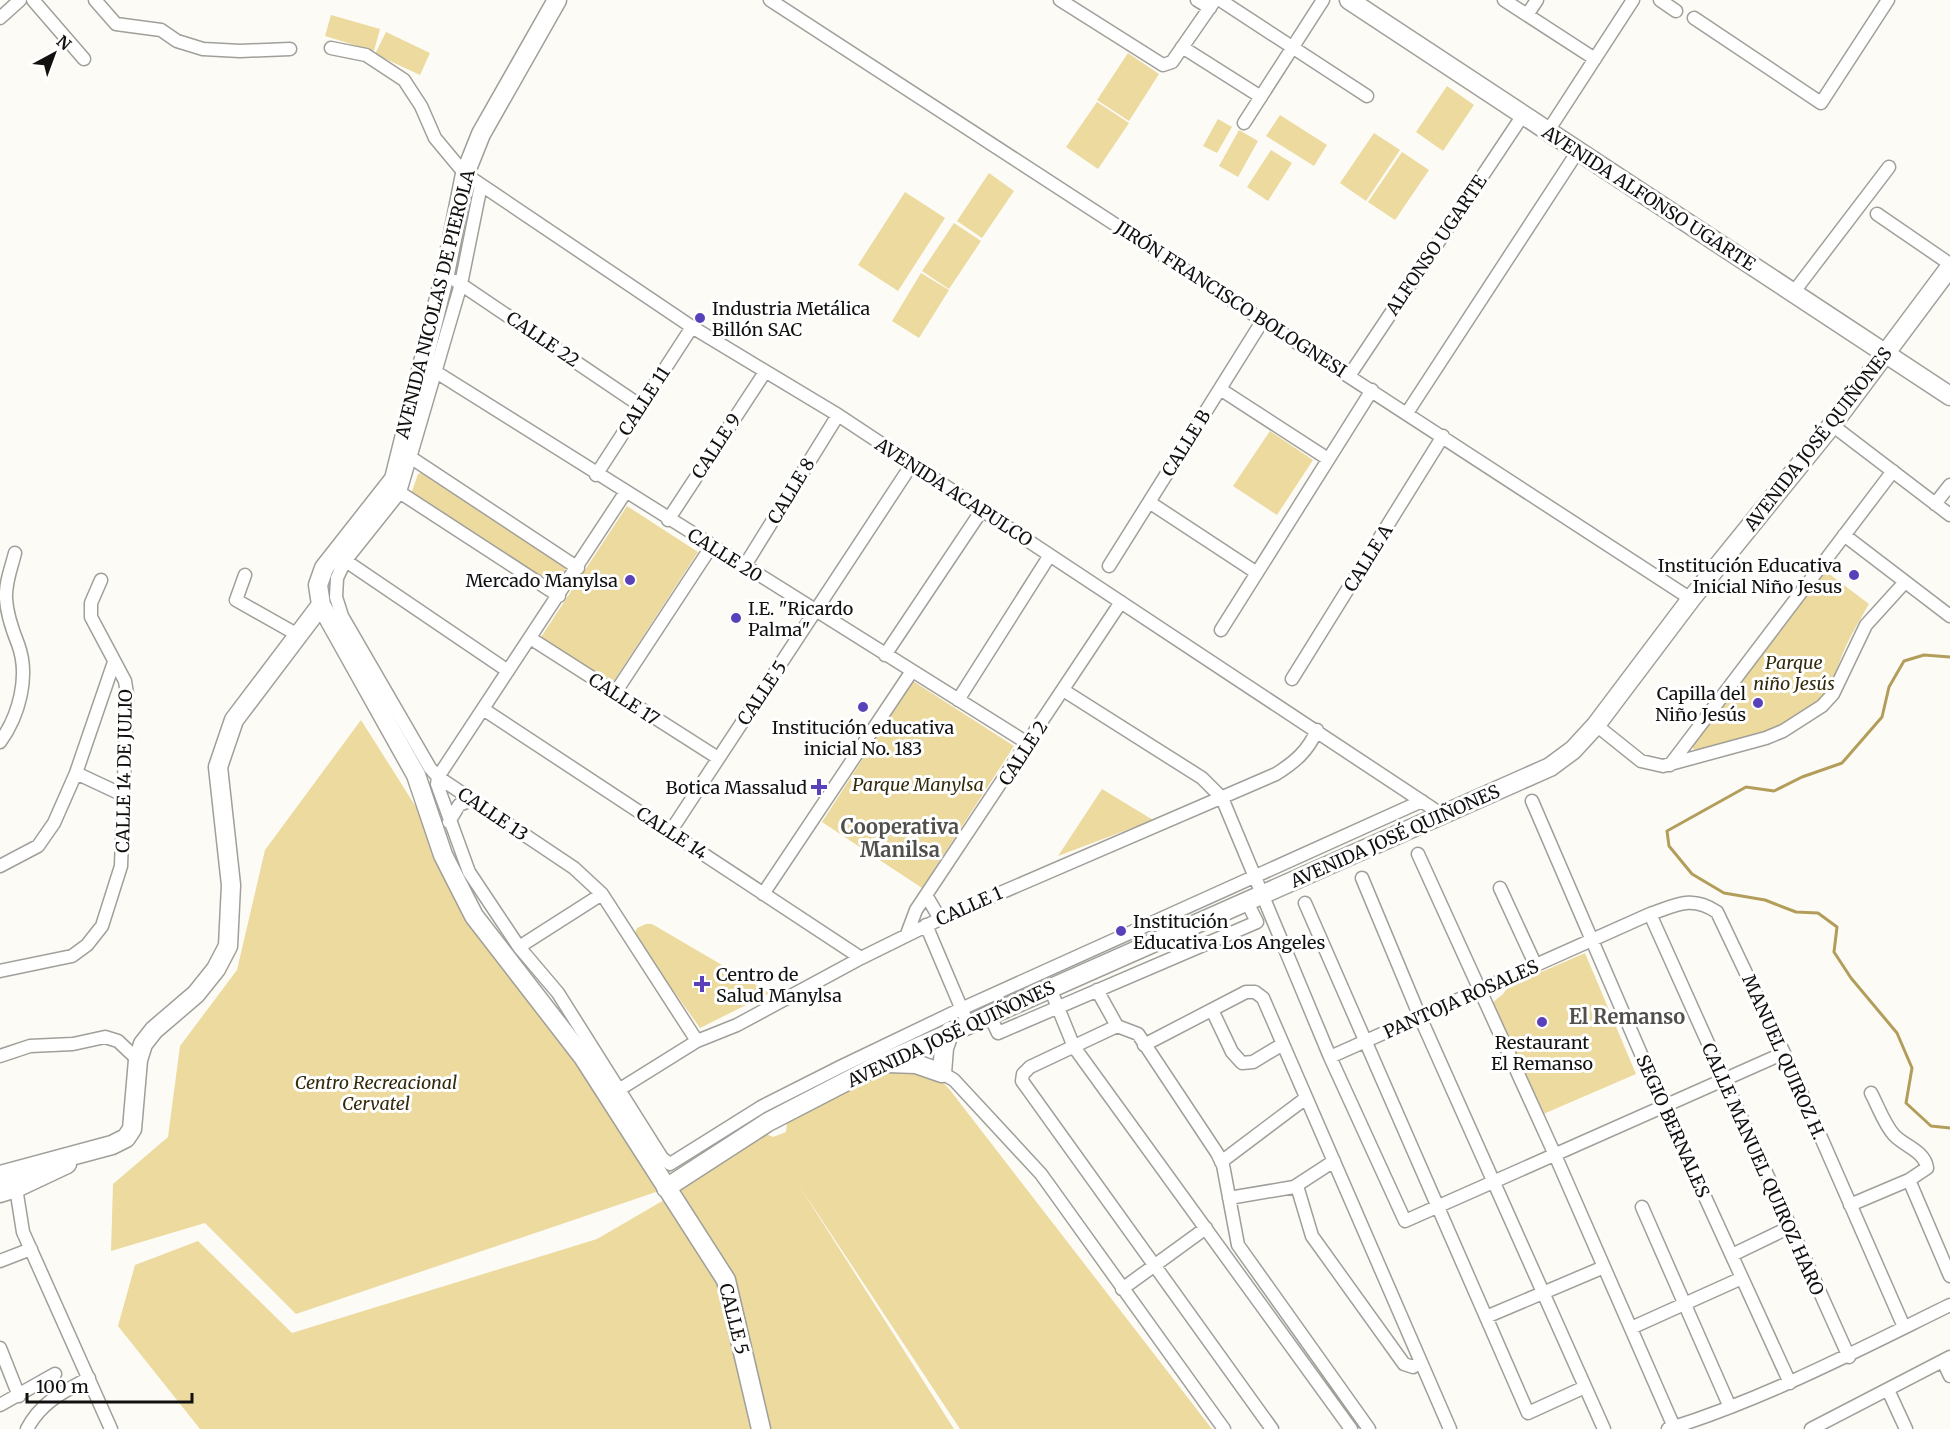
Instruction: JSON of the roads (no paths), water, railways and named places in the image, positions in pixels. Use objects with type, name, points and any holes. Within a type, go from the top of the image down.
[{"type":"street","points":[[0,18],[20,0]]},
{"type":"street","points":[[33,0],[84,59]]},
{"type":"street","points":[[95,0],[116,24],[161,30],[177,41],[203,49],[240,51],[290,49]]},
{"type":"street","name":"AVENIDA NICOLAS DE PIEROLA","points":[[321,605],[318,585],[394,489],[394,479],[405,454],[428,368],[465,174],[481,134],[557,0]]},
{"type":"street","name":"JIRÓN FRANCISCO BOLOGNESI","points":[[770,0],[1691,599]]},
{"type":"street","points":[[1060,0],[1158,63],[1172,62],[1215,3]]},
{"type":"street","points":[[1197,0],[1215,3],[1292,48],[1367,96]]},
{"type":"street","points":[[1244,123],[1323,0]]},
{"type":"street","name":"AVENIDA ALFONSO UGARTE","points":[[1349,0],[1950,396]]},
{"type":"street","points":[[1504,0],[1595,59]]},
{"type":"street","points":[[1527,15],[1537,0]]},
{"type":"street","points":[[1548,131],[1633,0]]},
{"type":"street","points":[[1660,0],[1676,11]]},
{"type":"street","points":[[1694,18],[1821,103],[1888,0]]},
{"type":"street","points":[[1182,47],[1261,97]]},
{"type":"street","name":"AVENIDA ACAPULCO","points":[[331,48],[366,55],[404,80],[421,106],[435,138],[465,174],[692,327],[838,415],[1441,814]]},
{"type":"street","name":"ALFONSO UGARTE","points":[[1349,376],[1523,115]]},
{"type":"street","points":[[1407,413],[1578,151]]},
{"type":"street","points":[[1793,293],[1889,167]]},
{"type":"street","points":[[428,368],[461,284],[481,185]]},
{"type":"street","points":[[1877,214],[1950,266]]},
{"type":"street","name":"AVENIDA JOSÉ QUIÑONES","points":[[666,1188],[768,1122],[950,1031],[964,1016],[989,1014],[1254,899],[1550,766],[1573,750],[1596,725],[1691,599],[1832,424],[1950,266]]},
{"type":"street","name":"CALLE 22","points":[[445,274],[641,405]]},
{"type":"street","name":"CALLE B","points":[[1109,566],[1263,320]]},
{"type":"street","name":"CALLE 11","points":[[596,475],[692,327]]},
{"type":"street","name":"CALLE 20","points":[[428,368],[1029,744]]},
{"type":"street","name":"CALLE 9","points":[[668,520],[765,372]]},
{"type":"street","points":[[1220,389],[1328,459]]},
{"type":"street","points":[[1221,630],[1372,390]]},
{"type":"street","name":"CALLE 8","points":[[744,567],[838,415]]},
{"type":"street","points":[[1832,424],[1950,515]]},
{"type":"street","name":"CALLE A","points":[[1292,679],[1443,436]]},
{"type":"street","points":[[405,454],[578,568]]},
{"type":"street","name":"CALLE 5","points":[[670,832],[912,465]]},
{"type":"street","points":[[1670,765],[1893,471]]},
{"type":"street","points":[[1935,504],[1950,485]]},
{"type":"street","points":[[394,489],[559,596]]},
{"type":"street","points":[[625,493],[578,568],[438,777],[437,790],[469,872],[519,947],[558,993],[662,1158],[673,1164],[761,1107],[964,1016],[1253,876],[1422,801]]},
{"type":"street","points":[[1149,502],[1257,573]]},
{"type":"street","points":[[885,655],[982,510]]},
{"type":"street","points":[[1844,535],[1950,616]]},
{"type":"street","points":[[615,693],[711,547]]},
{"type":"street","points":[[0,742],[18,706],[23,679],[21,652],[11,627],[6,598],[7,579],[15,553]]},
{"type":"street","points":[[958,700],[1050,555]]},
{"type":"street","points":[[340,557],[508,671]]},
{"type":"street","name":"CALLE 13","points":[[340,557],[336,597],[342,616],[430,768],[438,777],[574,868],[602,894],[697,1041]]},
{"type":"street","points":[[245,575],[236,600],[298,635]]},
{"type":"street","name":"CALLE 14 DE JULIO","points":[[0,971],[72,956],[87,945],[98,931],[109,909],[121,866],[124,842],[123,795],[127,694],[125,681],[90,613],[91,603],[101,580]]},
{"type":"street","points":[[1596,725],[1641,761],[1651,765],[1670,765],[1766,738],[1804,720],[1822,706],[1840,681],[1866,625],[1905,582]]},
{"type":"street","name":"CALLE 2","points":[[907,934],[916,910],[1029,744],[1121,602]]},
{"type":"street","points":[[0,1175],[112,1145],[126,1138],[132,1130],[138,1060],[143,1044],[154,1030],[196,994],[216,969],[228,946],[231,885],[218,767],[234,720],[321,605]]},
{"type":"street","name":"CALLE 5","points":[[321,605],[416,775],[444,855],[474,916],[583,1057],[726,1280],[761,1429]]},
{"type":"street","name":"CALLE 17","points":[[530,638],[718,758]]},
{"type":"street","points":[[0,866],[43,841],[54,823],[76,773],[114,662]]},
{"type":"street","points":[[763,894],[912,671]]},
{"type":"street","points":[[989,1014],[998,1033],[1257,922],[1253,876],[1222,798],[1202,778],[1063,690]]},
{"type":"street","name":"CALLE 14","points":[[483,709],[861,958]]},
{"type":"street","name":"CALLE 1","points":[[620,1089],[697,1041],[737,1025],[907,934],[1222,798],[1288,766],[1311,743],[1317,730]]},
{"type":"street","points":[[76,773],[123,795]]},
{"type":"street","points":[[449,822],[459,805],[472,800]]},
{"type":"street","name":"SEGIO BERNALES","points":[[1532,801],[1663,1105],[1790,1383]]},
{"type":"street","points":[[1418,854],[1556,1155],[1631,1328],[1670,1428],[1790,1383],[1849,1357],[1950,1305]]},
{"type":"street","points":[[1362,878],[1420,1017],[1604,1429]]},
{"type":"street","points":[[1500,888],[1536,966]]},
{"type":"street","points":[[519,947],[602,894]]},
{"type":"street","points":[[926,895],[940,919]]},
{"type":"street","points":[[1254,899],[1405,1221],[1784,1053]]},
{"type":"street","name":"MANUEL QUIROZ H.","points":[[1592,942],[1650,914],[1685,902],[1703,903],[1717,912],[1784,1053],[1904,1327]]},
{"type":"street","points":[[1305,903],[1528,1413],[1585,1387]]},
{"type":"street","name":"CALLE MANUEL QUIROZ HARO","points":[[1650,914],[1722,1079],[1849,1357]]},
{"type":"street","points":[[926,925],[964,1016]]},
{"type":"street","name":"PANTOJA ROSALES","points":[[1330,1057],[1592,942]]},
{"type":"street","points":[[1106,963],[1113,983]]},
{"type":"street","points":[[1050,988],[1074,1047],[1351,1429]]},
{"type":"street","points":[[1097,990],[1117,1026],[1138,1034],[1221,1162],[1238,1245],[1244,1257],[1369,1429]]},
{"type":"street","points":[[1144,1045],[1246,992],[1259,994],[1450,1429]]},
{"type":"street","points":[[1212,1010],[1232,1052],[1242,1063],[1253,1062],[1282,1044]]},
{"type":"street","points":[[1117,1026],[1030,1068],[1023,1074],[1022,1081],[1272,1429]]},
{"type":"street","points":[[942,1073],[944,1048],[950,1031]]},
{"type":"street","points":[[0,1056],[30,1046],[73,1044],[105,1037],[118,1041],[138,1060]]},
{"type":"street","points":[[919,1046],[981,1121],[1004,1133],[1041,1174],[1224,1429]]},
{"type":"street","points":[[880,1064],[905,1062],[942,1073]]},
{"type":"street","points":[[1850,1205],[1909,1180],[1927,1168],[1926,1163],[1916,1151],[1894,1135],[1871,1093]]},
{"type":"street","points":[[1221,1162],[1306,1098]]},
{"type":"street","points":[[76,1154],[63,1167],[8,1191],[23,1232],[111,1429]]},
{"type":"street","points":[[1229,1198],[1298,1185],[1334,1161]]},
{"type":"street","points":[[1909,1180],[1950,1276]]},
{"type":"street","points":[[1298,1185],[1307,1226],[1322,1250],[1404,1364],[1413,1367],[1420,1361]]},
{"type":"street","points":[[1642,1207],[1729,1405]]},
{"type":"street","points":[[1732,1255],[1790,1227]]},
{"type":"street","points":[[1122,1289],[1206,1228]]},
{"type":"street","points":[[0,1261],[31,1249]]},
{"type":"street","points":[[1486,1317],[1604,1267]]},
{"type":"street","points":[[1631,1328],[1742,1278]]},
{"type":"street","points":[[0,1348],[19,1396]]},
{"type":"street","points":[[1811,1429],[1833,1424],[1888,1390],[1946,1359],[1950,1376]]},
{"type":"street","points":[[0,1405],[54,1374]]},
{"type":"street","points":[[27,1429],[40,1409],[50,1399],[90,1378]]},
{"type":"street","points":[[1888,1390],[1906,1429]]},
{"type":"waterway","points":[[1950,657],[1924,655],[1904,661],[1889,687],[1882,717],[1842,763],[1802,777],[1774,791],[1746,787],[1667,831],[1669,846],[1692,874],[1724,893],[1765,900],[1796,912],[1818,913],[1837,927],[1834,952],[1851,978],[1897,1033],[1912,1068],[1906,1103],[1931,1126],[1950,1128]]},
{"type":"place","name":"Industria Metálica Billón SAC","points":[[700,318]]},
{"type":"place","name":"Institución Educativa Inicial Niño Jesus","points":[[1854,575]]},
{"type":"place","name":"Mercado Manylsa","points":[[630,580]]},
{"type":"place","name":"I.E. \"Ricardo Palma\"","points":[[736,618]]},
{"type":"place","name":"Capilla del Niño Jesús","points":[[1758,703]]},
{"type":"place","name":"Institución educativa inicial No. 183","points":[[863,707]]},
{"type":"place","name":"Botica Massalud","points":[[819,787]]},
{"type":"place","name":"Institución Educativa Los Angeles","points":[[1121,931]]},
{"type":"place","name":"Centro de Salud Manylsa","points":[[702,984]]},
{"type":"place","name":"Restaurant El Remanso","points":[[1542,1022]]},
{"type":"district","name":"Cooperativa Manilsa","points":[[900,838]]},
{"type":"district","name":"El Remanso","points":[[1627,1016]]},
{"type":"park label","name":"Parque niño Jesús","points":[[1794,672]]},
{"type":"park label","name":"Parque Manylsa","points":[[918,784]]},
{"type":"park label","name":"Centro Recreacional Cervatel","points":[[376,1092]]}]
